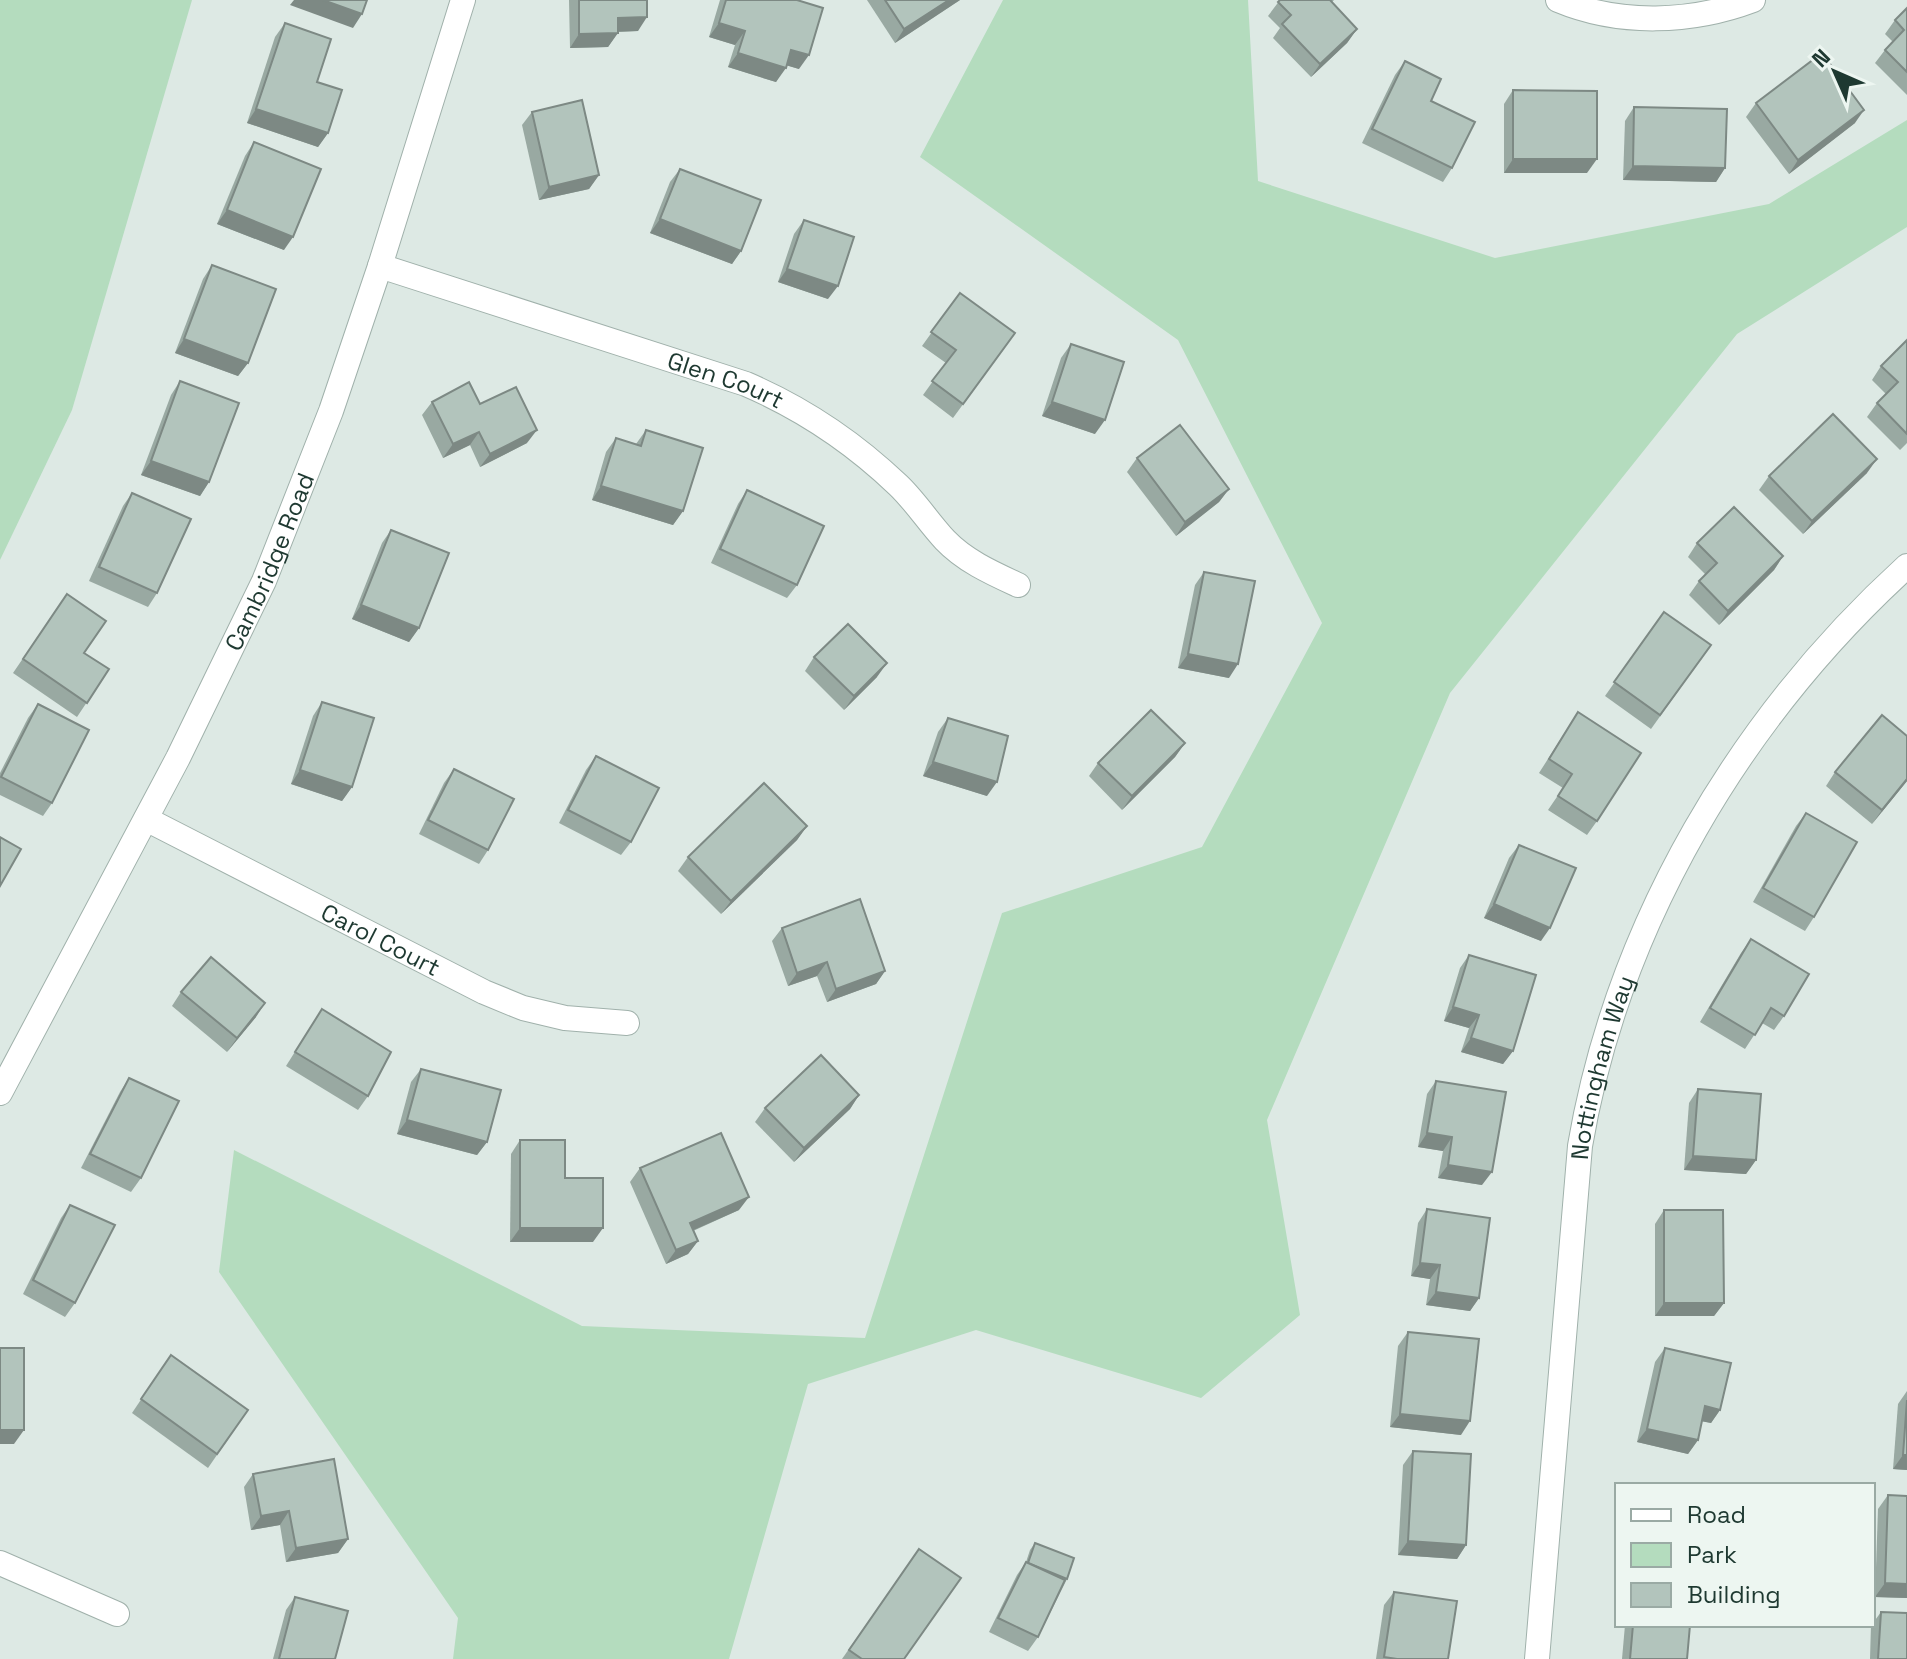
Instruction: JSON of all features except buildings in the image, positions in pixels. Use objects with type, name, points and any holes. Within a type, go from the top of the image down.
[{"type":"street","name":"Cambridge Road","points":[[0,1093],[146,819],[264,581],[331,411],[463,0]]},
{"type":"street","points":[[1558,0],[1598,13],[1677,19],[1713,13],[1753,0]]},
{"type":"street","name":"Glen Court","points":[[380,266],[724,377],[787,402],[844,438],[874,463],[901,487],[947,543],[980,567],[1018,585]]},
{"type":"street","name":"Nottingham Way","points":[[1537,1659],[1580,1146],[1588,1098],[1613,1011],[1630,963],[1660,900],[1731,768],[1823,649],[1907,566]]},
{"type":"street","name":"Carol Court","points":[[146,819],[484,992],[523,1008],[565,1018],[627,1023]]},
{"type":"street","points":[[0,1563],[117,1614]]},
{"type":"green space","points":[[0,0],[192,0],[72,410],[0,560]]},
{"type":"green space","points":[[1003,0],[1248,0],[1258,181],[1495,258],[1769,204],[1907,120],[1907,227],[1737,334],[1450,693],[1267,1120],[1300,1315],[1201,1398],[976,1330],[808,1384],[729,1659],[453,1659],[458,1618],[219,1272],[234,1150],[582,1326],[865,1338],[1002,913],[1202,847],[1322,623],[1178,340],[920,157]]}]
